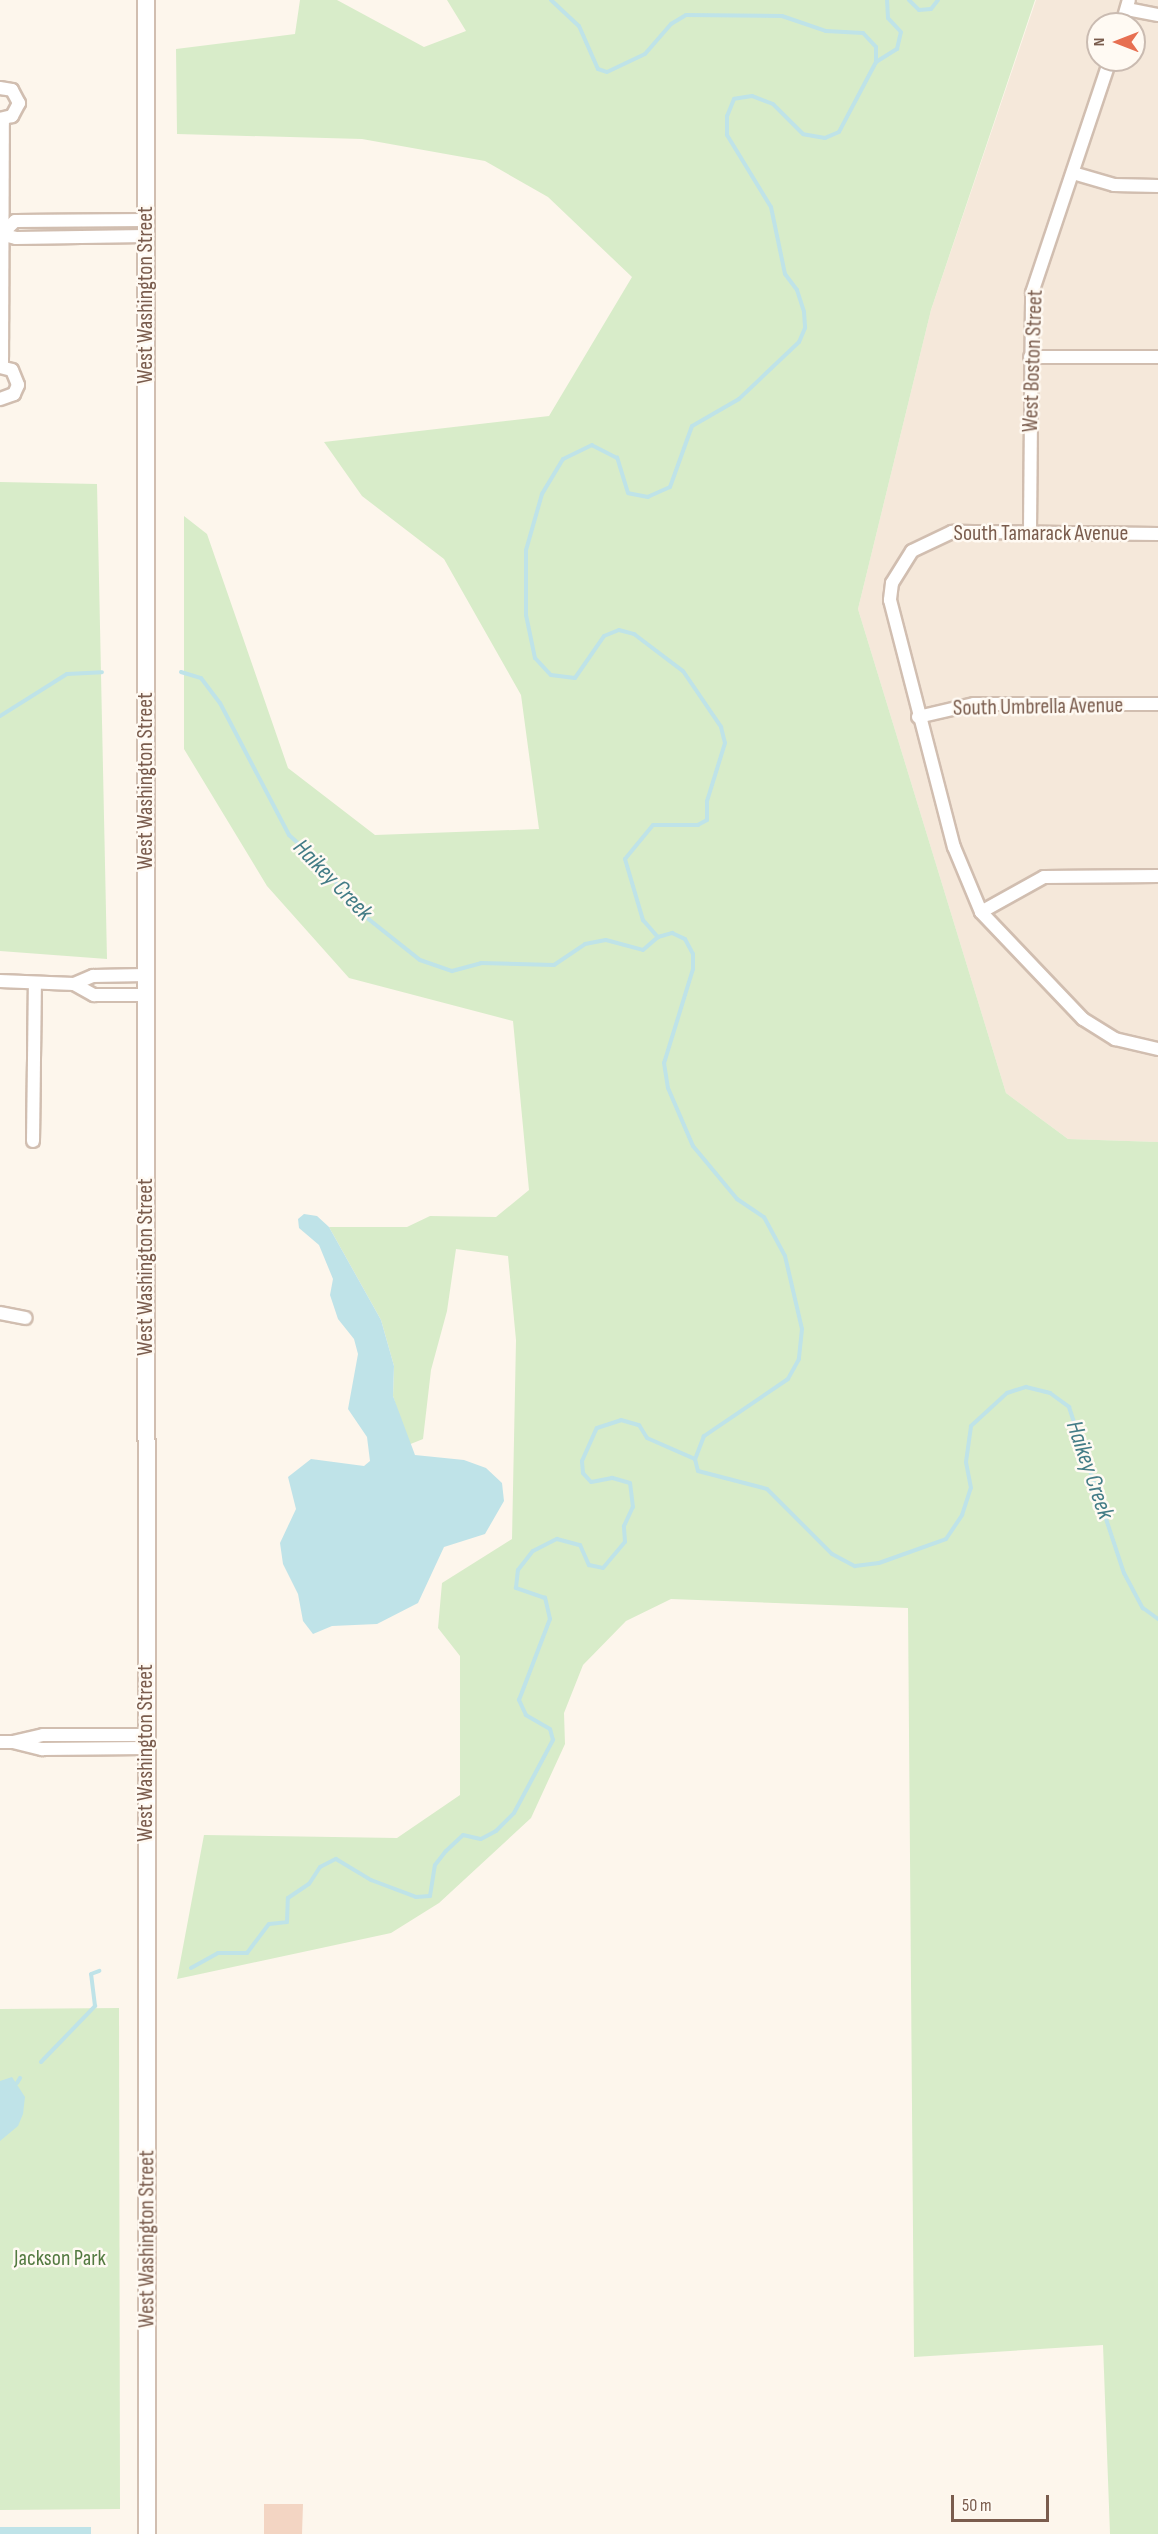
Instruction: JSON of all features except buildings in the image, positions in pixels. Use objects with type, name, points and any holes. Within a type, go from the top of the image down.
[{"type":"main road","name":"West Washington Street","points":[[146,0],[147,2534]]},
{"type":"street","points":[[1128,4],[1158,15]]},
{"type":"street","name":"West Boston Street","points":[[1030,530],[1030,357],[1035,281],[1106,72]]},
{"type":"street","points":[[0,88],[12,90],[19,103],[12,116],[2,119],[1,367],[12,370],[18,385],[14,394],[0,399]]},
{"type":"street","points":[[1073,172],[1114,185],[1158,186]]},
{"type":"street","points":[[2,233],[16,238],[146,228]]},
{"type":"street","points":[[1030,357],[1158,357]]},
{"type":"street","name":"South Tamarack Avenue","points":[[918,717],[892,621],[892,583],[900,566],[927,540],[952,532],[1030,530],[1158,534]]},
{"type":"street","name":"South Umbrella Avenue","points":[[918,717],[974,704],[1158,704]]},
{"type":"street","points":[[918,717],[954,847],[981,912],[1083,1019],[1115,1039],[1158,1049]]},
{"type":"street","points":[[981,912],[1044,877],[1158,876]]},
{"type":"street","points":[[0,981],[74,984],[93,976],[146,975]]},
{"type":"street","points":[[33,1141],[35,984]]},
{"type":"street","points":[[74,984],[94,995],[146,995]]},
{"type":"street","points":[[0,1313],[26,1318]]},
{"type":"street","points":[[0,1742],[13,1742],[42,1749],[146,1742]]},
{"type":"shaded area","points":[[1036,0],[1158,0],[1158,1142],[1068,1139],[1006,1093],[858,609],[931,310]]},
{"type":"green space","points":[[300,0],[337,0],[424,47],[466,31],[447,0],[1035,0],[931,310],[858,609],[1006,1093],[1068,1139],[1158,1142],[1158,2534],[1110,2534],[1103,2345],[914,2357],[908,1608],[671,1599],[626,1621],[583,1665],[564,1713],[565,1744],[531,1818],[439,1903],[391,1933],[177,1979],[204,1835],[397,1838],[460,1795],[460,1656],[438,1628],[442,1583],[512,1539],[516,1340],[508,1256],[456,1249],[447,1311],[431,1370],[423,1439],[408,1445],[393,1396],[394,1366],[381,1320],[329,1227],[407,1227],[430,1216],[496,1217],[529,1190],[513,1021],[349,978],[267,886],[184,749],[184,516],[207,534],[288,768],[375,835],[539,829],[521,695],[444,559],[362,496],[324,442],[549,416],[632,277],[548,197],[485,161],[362,139],[177,134],[176,49],[295,34]]},
{"type":"green space","points":[[0,482],[97,484],[107,959],[0,951]]},
{"type":"green space","name":"Jackson Park","points":[[119,2008],[120,2509],[0,2510],[0,2009]]},
{"type":"water","points":[[304,1214],[317,1216],[329,1227],[381,1320],[394,1366],[393,1396],[415,1455],[464,1460],[486,1468],[502,1483],[504,1501],[485,1534],[444,1547],[418,1603],[377,1624],[332,1626],[313,1634],[303,1621],[298,1594],[283,1564],[280,1543],[296,1509],[288,1477],[311,1459],[364,1466],[370,1461],[367,1437],[348,1409],[358,1354],[354,1339],[338,1319],[330,1295],[333,1279],[319,1245],[299,1228],[298,1219]]},
{"type":"water","points":[[12,2077],[25,2097],[23,2114],[18,2126],[0,2141],[0,2081]]},
{"type":"water","points":[[0,2527],[91,2527],[91,2534],[0,2534]]},
{"type":"waterway","points":[[551,0],[579,26],[598,69],[607,72],[645,54],[671,24],[686,15],[782,16],[826,31],[863,33],[876,47],[876,62],[839,132],[825,138],[803,134],[773,104],[752,96],[734,99],[727,116],[727,135],[771,207],[785,274],[797,290],[804,312],[805,328],[799,342],[739,399],[692,426],[670,487],[648,497],[628,493],[617,458],[592,445],[563,459],[542,494],[526,550],[526,615],[535,658],[551,675],[575,678],[604,636],[619,630],[634,634],[683,671],[721,727],[725,743],[707,801],[707,820],[698,825],[653,825],[625,859],[643,920],[658,937]]},
{"type":"waterway","points":[[876,62],[897,49],[901,32],[888,18],[887,0]]},
{"type":"waterway","points":[[909,0],[919,10],[931,9],[938,0]]},
{"type":"waterway","name":"Haikey Creek","points":[[0,716],[67,674],[102,672]]},
{"type":"waterway","name":"Haikey Creek","points":[[181,672],[201,678],[220,703],[289,835],[330,872],[347,902],[420,960],[452,971],[481,963],[554,965],[585,944],[606,940],[643,950],[658,937],[672,933],[685,939],[693,954],[693,969],[664,1063],[668,1088],[693,1146],[737,1199],[764,1217],[785,1256],[802,1329],[799,1359],[788,1379],[704,1436],[695,1459],[698,1471],[767,1489],[832,1554],[855,1566],[879,1563],[946,1539],[962,1515],[971,1488],[966,1462],[971,1426],[1007,1393],[1026,1387],[1050,1393],[1069,1407],[1124,1573],[1143,1608],[1158,1619]]},
{"type":"waterway","name":"Haikey Creek","points":[[191,1968],[218,1953],[247,1953],[269,1924],[287,1922],[288,1898],[309,1884],[320,1867],[336,1859],[371,1880],[416,1897],[430,1896],[435,1865],[446,1851],[463,1835],[481,1839],[496,1831],[514,1813],[553,1740],[550,1729],[526,1715],[519,1700],[550,1619],[545,1598],[516,1588],[518,1570],[533,1551],[557,1539],[580,1545],[589,1565],[603,1568],[625,1542],[624,1526],[633,1507],[630,1483],[612,1478],[591,1482],[583,1473],[582,1461],[597,1428],[621,1420],[639,1425],[647,1438],[695,1459]]},
{"type":"waterway","name":"Haikey Creek","points":[[41,2062],[95,2006],[91,1974],[99,1971]]},
{"type":"waterway","points":[[17,2083],[20,2078]]}]
